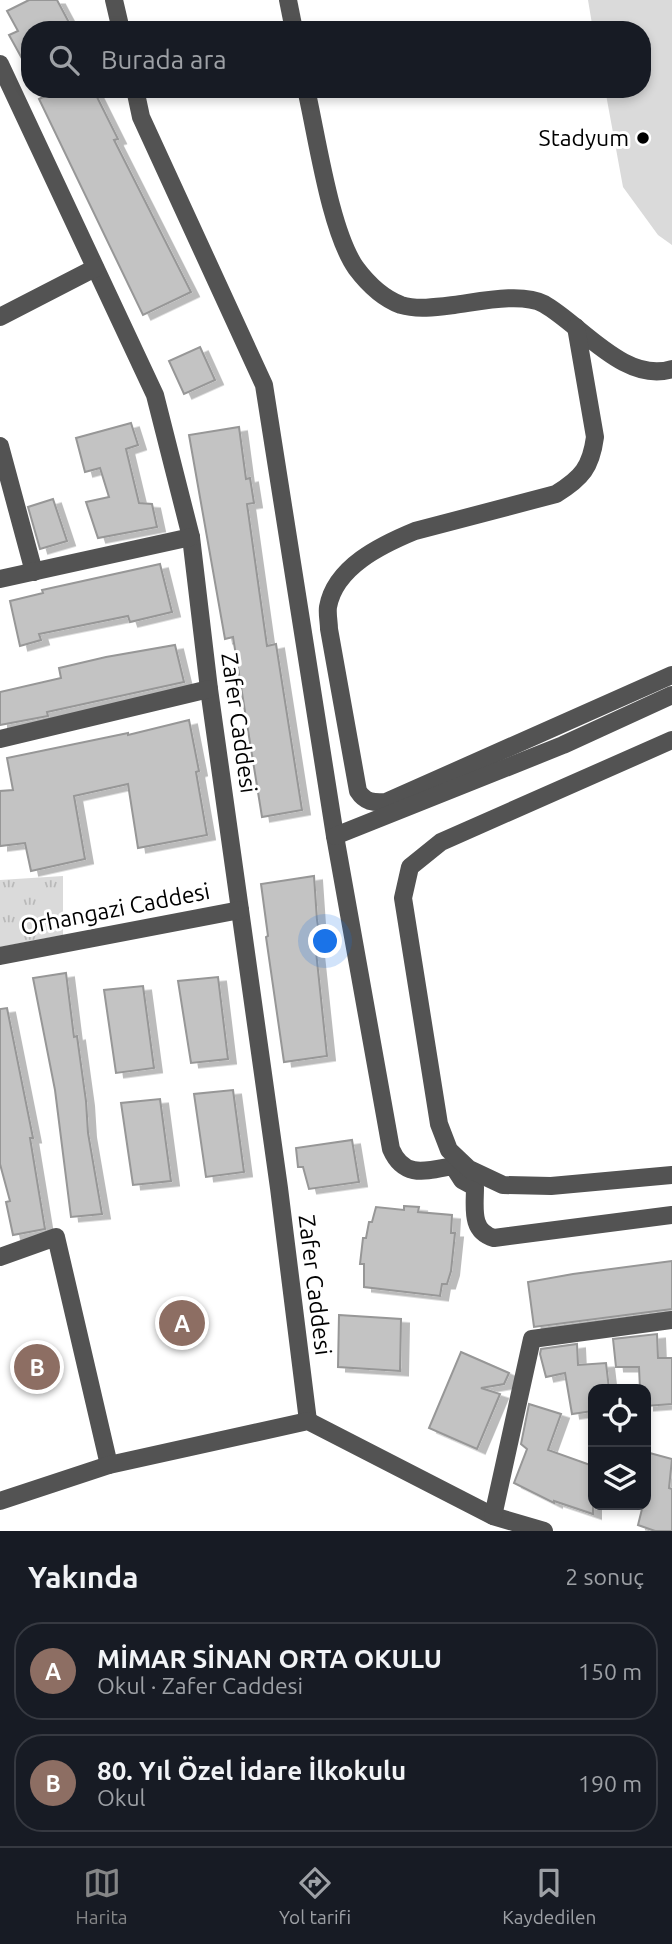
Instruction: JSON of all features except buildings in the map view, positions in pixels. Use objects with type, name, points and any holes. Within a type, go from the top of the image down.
[{"type":"street","points":[[114,0],[119,21]]},
{"type":"street","points":[[288,0],[292,21]]},
{"type":"street","name":"Zafer Caddesi","points":[[0,64],[7,101],[95,268],[155,395],[191,537],[308,1421]]},
{"type":"street","points":[[137,98],[141,117],[264,384],[335,836],[391,1149],[396,1160],[408,1170],[422,1171],[453,1166],[462,1180],[475,1187],[478,1226],[484,1235],[494,1238],[672,1215]]},
{"type":"street","points":[[308,98],[341,237],[355,267],[375,291],[403,306],[432,307],[485,300],[527,299],[541,302],[607,352],[628,364],[645,371],[663,372],[672,369]]},
{"type":"street","points":[[0,317],[95,268]]},
{"type":"street","points":[[576,327],[595,437],[587,468],[573,483],[556,494],[415,531],[393,540],[350,569],[335,587],[328,608],[329,629],[358,791],[368,801],[386,802],[672,675]]},
{"type":"street","points":[[0,446],[34,572]]},
{"type":"street","points":[[0,579],[191,537]]},
{"type":"street","points":[[0,739],[209,689]]},
{"type":"street","points":[[335,836],[563,745],[672,695]]},
{"type":"street","points":[[672,740],[441,842],[410,867],[403,898],[439,1124],[449,1150],[468,1169],[503,1185],[551,1186],[672,1175]]},
{"type":"street","name":"Orhangazi Caddesi","points":[[0,957],[240,909]]},
{"type":"street","points":[[0,1257],[56,1237],[109,1465]]},
{"type":"street","points":[[493,1516],[532,1339],[672,1320]]},
{"type":"street","points":[[0,1500],[109,1465],[308,1421],[493,1516],[544,1531]]},
{"type":"green space","name":"Stadyum","points":[[588,0],[672,0],[672,245],[658,235],[623,187],[607,98],[651,98],[651,21],[592,21]]},
{"type":"green space","points":[[63,876],[63,935],[0,947],[0,880]]},
{"type":"place","name":"Stadyum","points":[[643,138]]},
{"type":"place","name":"MİMAR SİNAN ORTA OKULU","points":[[182,1323]]},
{"type":"place","name":"80. Yıl Özel İdare İlkokulu","points":[[37,1367]]}]
